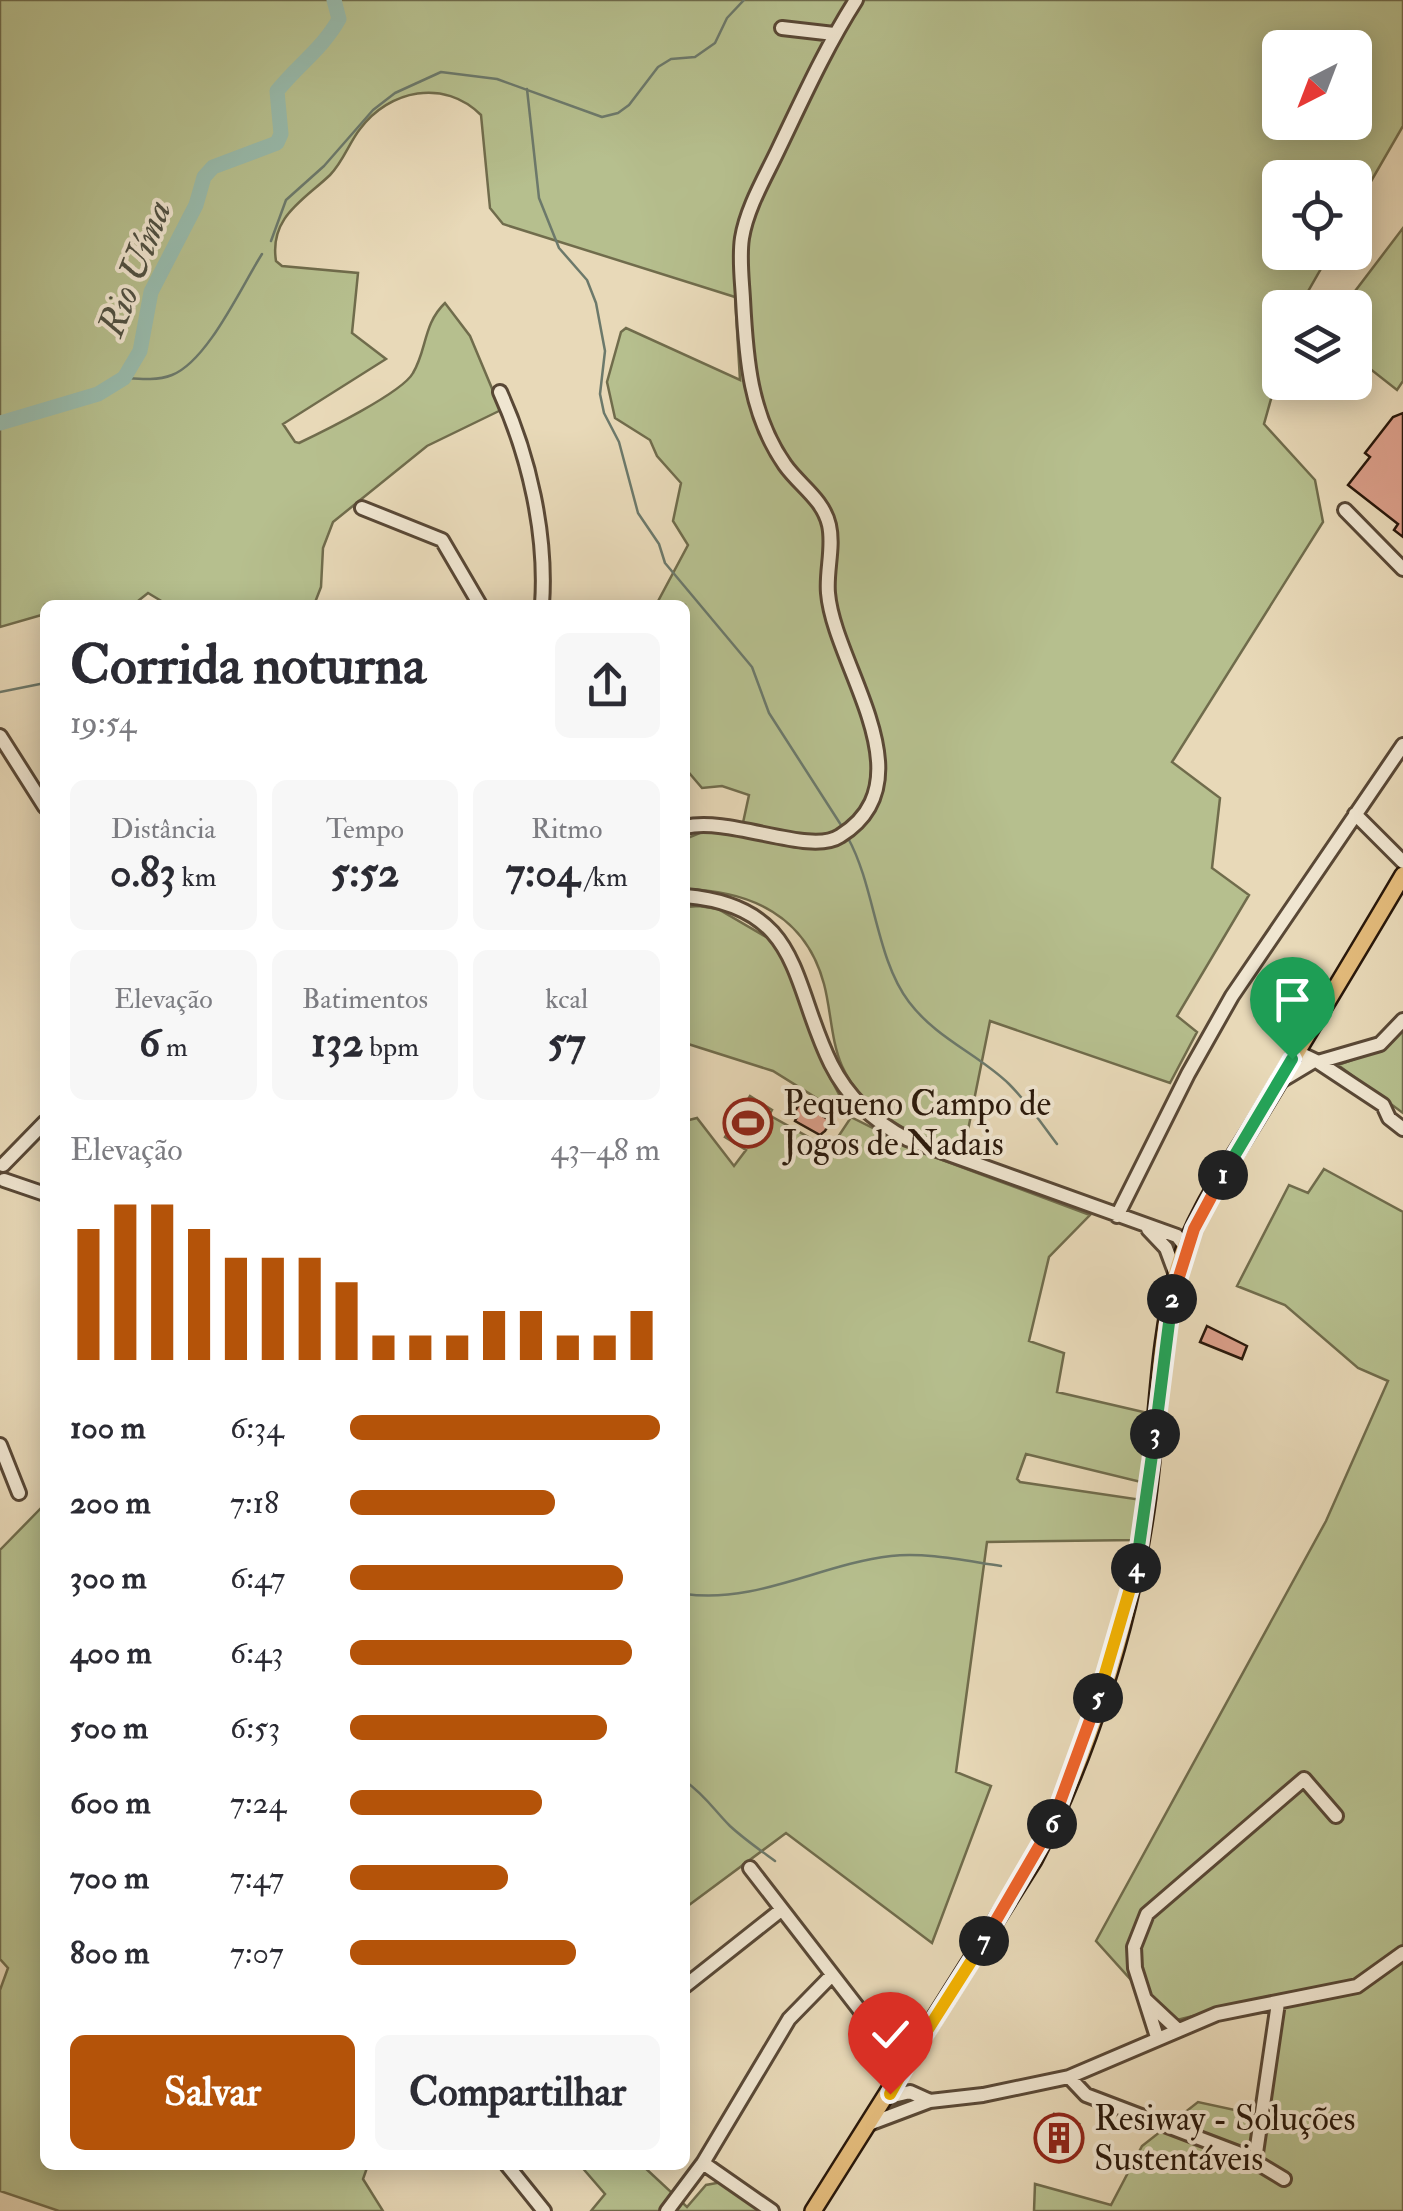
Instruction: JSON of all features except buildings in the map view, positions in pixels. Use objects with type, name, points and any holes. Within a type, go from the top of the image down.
[{"type":"main road","points":[[813,2211],[891,2088],[901,2055],[920,2042],[1034,1860],[1063,1798],[1132,1587],[1146,1515],[1176,1276],[1185,1250],[1200,1216],[1279,1082],[1306,1060],[1308,1033],[1403,874]]},
{"type":"street","points":[[690,827],[716,824],[812,843],[835,840],[857,825],[872,800],[878,768],[872,725],[828,594],[829,525],[816,498],[787,468],[759,417],[745,344],[742,293],[742,239],[752,206],[834,34],[856,0]]},
{"type":"street","points":[[782,28],[834,34]]},
{"type":"street","points":[[500,392],[528,472],[541,546],[542,600]]},
{"type":"street","points":[[362,508],[442,540],[477,600]]},
{"type":"street","points":[[1345,510],[1403,569]]},
{"type":"street","points":[[0,736],[40,799]]},
{"type":"street","points":[[1117,1216],[1232,996],[1403,745]]},
{"type":"street","points":[[1355,814],[1403,862]]},
{"type":"street","points":[[690,897],[722,902],[748,914],[786,950],[799,972],[829,1061],[873,1119],[907,1139],[1160,1234],[1177,1236],[1185,1250]]},
{"type":"street","points":[[1306,1060],[1380,1044],[1403,1020]]},
{"type":"street","points":[[1306,1060],[1383,1105],[1388,1118],[1403,1128]]},
{"type":"street","points":[[40,1127],[1,1164],[2,1182],[40,1193]]},
{"type":"street","points":[[1160,1234],[1200,1216]]},
{"type":"street","points":[[1160,1234],[1176,1276]]},
{"type":"street","points":[[0,1445],[19,1493]]},
{"type":"street","points":[[1157,2037],[1140,1986],[1134,1947],[1146,1914],[1304,1778],[1336,1816]]},
{"type":"street","points":[[750,1868],[831,1976],[901,2055],[924,2097]]},
{"type":"street","points":[[690,1982],[781,1910]]},
{"type":"street","points":[[891,2088],[924,2097],[983,2095],[1069,2078],[1217,2014],[1357,1986],[1403,1953]]},
{"type":"street","points":[[667,2211],[704,2163],[790,2019],[831,1976]]},
{"type":"street","points":[[1146,2000],[1177,2029]]},
{"type":"street","points":[[1255,2160],[1278,2003]]},
{"type":"street","points":[[1069,2078],[1086,2095],[1255,2160],[1284,2180]]},
{"type":"street","points":[[891,2088],[897,2103],[910,2108]]},
{"type":"street","points":[[867,2126],[910,2108],[924,2097]]},
{"type":"street","points":[[704,2163],[772,2211]]},
{"type":"street","points":[[511,2170],[544,2211]]},
{"type":"green space","points":[[0,0],[1403,0],[1403,126],[1372,180],[1372,160],[1262,160],[1262,270],[1320,270],[1309,290],[1262,290],[1262,400],[1271,400],[1264,424],[1315,480],[1323,522],[1172,762],[1220,798],[1212,868],[1249,895],[1177,1016],[1197,1032],[1170,1083],[990,1021],[964,1150],[929,1140],[894,1122],[851,1082],[838,1056],[816,960],[790,925],[753,902],[690,889],[690,837],[707,830],[741,832],[749,795],[722,786],[702,788],[690,774],[690,600],[659,600],[688,545],[673,521],[681,483],[657,456],[650,440],[615,418],[607,382],[621,332],[626,328],[740,380],[735,297],[503,224],[490,208],[481,115],[451,96],[418,94],[386,105],[360,129],[335,170],[283,221],[275,246],[276,261],[282,266],[358,273],[352,333],[386,359],[283,424],[299,443],[394,391],[413,373],[429,328],[445,303],[470,336],[501,410],[427,446],[333,522],[323,548],[321,587],[316,600],[160,600],[148,593],[139,600],[40,600],[40,615],[0,627]]},
{"type":"green space","points":[[1403,228],[1403,381],[1397,390],[1372,370],[1372,290],[1356,290]]},
{"type":"green space","points":[[690,907],[718,909],[773,941],[788,965],[823,1064],[851,1117],[921,1152],[1090,1215],[1049,1257],[1029,1341],[1064,1353],[1057,1392],[1152,1414],[1145,1483],[1026,1454],[1017,1479],[1142,1500],[1136,1540],[987,1542],[956,1772],[991,1786],[932,1943],[786,1833],[690,1904],[690,1120],[697,1118],[734,1166],[746,1150],[725,1137],[750,1096],[772,1110],[769,1115],[830,1149],[850,1119],[773,1071],[690,1045]]},
{"type":"green space","points":[[1403,1030],[1403,1113],[1338,1065],[1383,1049]]},
{"type":"green space","points":[[1324,1169],[1403,1212],[1403,2211],[1034,2211],[1035,2184],[1111,2205],[1142,2146],[1198,2102],[1267,2117],[1281,1994],[1169,2022],[1096,1941],[1326,1521],[1388,1381],[1358,1368],[1285,1305],[1237,1286],[1289,1185],[1308,1193]]},
{"type":"green space","points":[[40,1509],[40,2170],[366,2170],[363,2179],[383,2211],[59,2211],[0,2191],[0,1990],[8,1968],[0,1959],[0,1550]]},
{"type":"green space","points":[[584,2170],[647,2170],[687,2207],[706,2185],[722,2182],[766,2211],[591,2211],[605,2194]]},
{"type":"waterway","name":"Rio Uíma","points":[[0,423],[98,394],[124,378],[140,351],[151,292],[196,205],[204,177],[213,167],[277,143],[281,134],[277,91],[333,29],[339,19],[334,0]]},
{"type":"waterway","points":[[271,241],[286,200],[324,166],[373,110],[395,93],[441,72],[497,79],[602,117],[618,113],[629,105],[658,67],[671,59],[695,57],[715,43],[727,18],[744,0]]},
{"type":"waterway","points":[[527,89],[539,198],[559,248],[587,280],[596,303],[605,351],[600,394],[604,413],[619,442],[638,513],[659,544],[665,563],[752,667],[769,713],[841,825]]},
{"type":"waterway","points":[[124,378],[160,378],[185,367],[211,339],[262,254]]},
{"type":"waterway","points":[[0,692],[40,684]]},
{"type":"waterway","points":[[848,838],[889,965],[909,1002],[932,1026],[1009,1084],[1057,1144]]},
{"type":"waterway","points":[[690,1594],[738,1593],[891,1556],[932,1556],[1001,1566]]},
{"type":"waterway","points":[[690,1785],[735,1831],[775,1861]]},
{"type":"place","name":"Pequeno Campo de Jogos de Nadais","points":[[748,1123]]},
{"type":"place","name":"Resiway - Soluções Sustentáveis","points":[[1059,2138]]},
{"type":"route","points":[[890,2094],[1034,1860],[1072,1777],[1132,1587],[1146,1515],[1168,1319],[1179,1265],[1208,1200],[1292,1059]]}]
